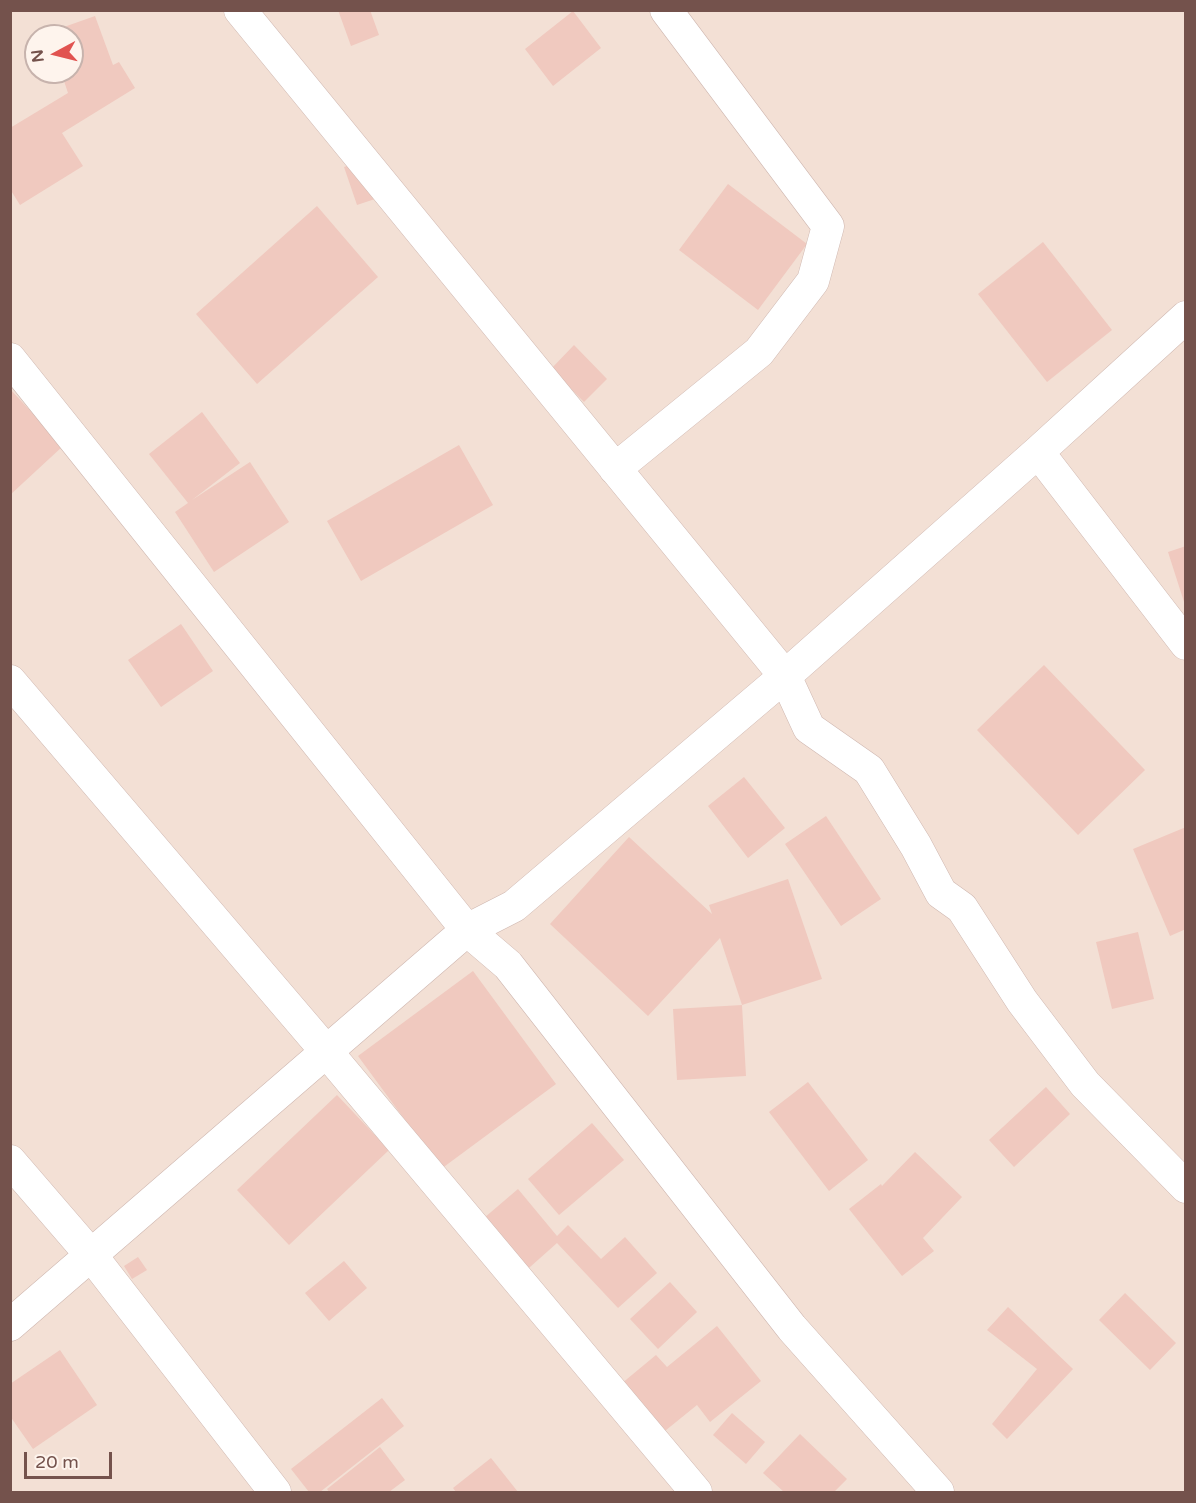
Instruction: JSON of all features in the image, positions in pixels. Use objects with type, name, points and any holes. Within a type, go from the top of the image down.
[{"type":"street","points":[[240,10],[785,676],[809,728],[869,770],[916,846],[941,893],[962,908],[1022,1002],[1085,1084],[1185,1187]]},
{"type":"street","points":[[615,469],[759,352],[813,281],[828,226],[666,10]]},
{"type":"street","points":[[10,1325],[467,930],[514,906],[785,676],[1038,452],[1185,317]]},
{"type":"street","points":[[10,359],[467,930],[508,965],[792,1328],[938,1492]]},
{"type":"street","points":[[1038,452],[1185,644]]},
{"type":"street","points":[[10,681],[696,1492]]},
{"type":"street","points":[[10,1161],[91,1255],[275,1492]]},
{"type":"shaded area","points":[[11,11],[1185,11],[1185,1492],[11,1492]]},
{"type":"building","points":[[338,10],[370,10],[379,35],[351,46]]},
{"type":"building","points":[[573,11],[601,48],[553,86],[525,49]]},
{"type":"building","points":[[95,16],[113,65],[119,62],[135,88],[62,133],[83,166],[20,205],[10,189],[10,128],[68,93],[65,84],[84,84],[84,24],[72,24]]},
{"type":"building","points":[[365,160],[378,198],[357,205],[344,167]]},
{"type":"building","points":[[728,184],[807,244],[758,310],[679,250]]},
{"type":"building","points":[[317,206],[378,277],[257,384],[196,314]]},
{"type":"building","points":[[1043,242],[1112,330],[1047,382],[978,294]]},
{"type":"building","points":[[574,345],[607,379],[584,402],[551,369]]},
{"type":"building","points":[[10,389],[63,446],[10,495]]},
{"type":"building","points":[[202,412],[240,463],[192,500],[250,462],[289,522],[214,572],[175,512],[188,503],[149,454]]},
{"type":"building","points":[[459,445],[493,505],[361,581],[327,521]]},
{"type":"building","points":[[1186,546],[1186,605],[1185,605],[1168,552]]},
{"type":"building","points":[[181,624],[213,671],[161,707],[128,660]]},
{"type":"building","points":[[1044,665],[1145,770],[1078,835],[977,730]]},
{"type":"building","points":[[744,777],[785,828],[748,858],[708,806]]},
{"type":"building","points":[[826,816],[881,899],[841,926],[785,844]]},
{"type":"building","points":[[1186,827],[1186,929],[1170,936],[1133,849]]},
{"type":"building","points":[[629,837],[712,914],[709,905],[788,879],[822,979],[742,1005],[720,938],[648,1016],[550,924]]},
{"type":"building","points":[[1138,932],[1154,999],[1112,1009],[1096,942]]},
{"type":"building","points":[[473,971],[556,1084],[441,1169],[358,1056]]},
{"type":"building","points":[[742,1005],[746,1076],[677,1080],[673,1009]]},
{"type":"building","points":[[808,1082],[868,1160],[829,1191],[769,1112]]},
{"type":"building","points":[[1046,1087],[1070,1114],[1014,1167],[989,1140]]},
{"type":"building","points":[[337,1095],[389,1150],[289,1245],[237,1190]]},
{"type":"building","points":[[592,1123],[624,1160],[559,1215],[528,1179]]},
{"type":"building","points":[[915,1152],[962,1197],[923,1238],[934,1251],[902,1276],[849,1209],[881,1184],[882,1186]]},
{"type":"building","points":[[518,1189],[557,1236],[568,1225],[601,1259],[625,1237],[657,1273],[618,1308],[557,1243],[521,1275],[477,1224]]},
{"type":"building","points":[[138,1257],[147,1270],[132,1279],[124,1266]]},
{"type":"building","points":[[344,1261],[367,1288],[329,1321],[305,1293]]},
{"type":"building","points":[[670,1282],[697,1312],[658,1349],[630,1319]]},
{"type":"building","points":[[1125,1293],[1176,1343],[1150,1370],[1099,1320]]},
{"type":"building","points":[[1008,1307],[1073,1369],[1007,1439],[992,1424],[1037,1369],[987,1330]]},
{"type":"building","points":[[717,1326],[761,1381],[710,1422],[697,1405],[655,1439],[615,1389],[656,1355],[667,1367]]},
{"type":"building","points":[[60,1350],[97,1405],[33,1449],[10,1416],[10,1384]]},
{"type":"building","points":[[382,1398],[404,1426],[320,1492],[309,1492],[291,1469]]},
{"type":"building","points":[[732,1413],[765,1442],[746,1464],[713,1435]]},
{"type":"building","points":[[800,1434],[847,1479],[834,1492],[784,1492],[763,1473]]},
{"type":"building","points":[[380,1447],[405,1480],[389,1492],[329,1492],[327,1489]]},
{"type":"building","points":[[491,1458],[518,1492],[456,1492],[453,1488]]}]
